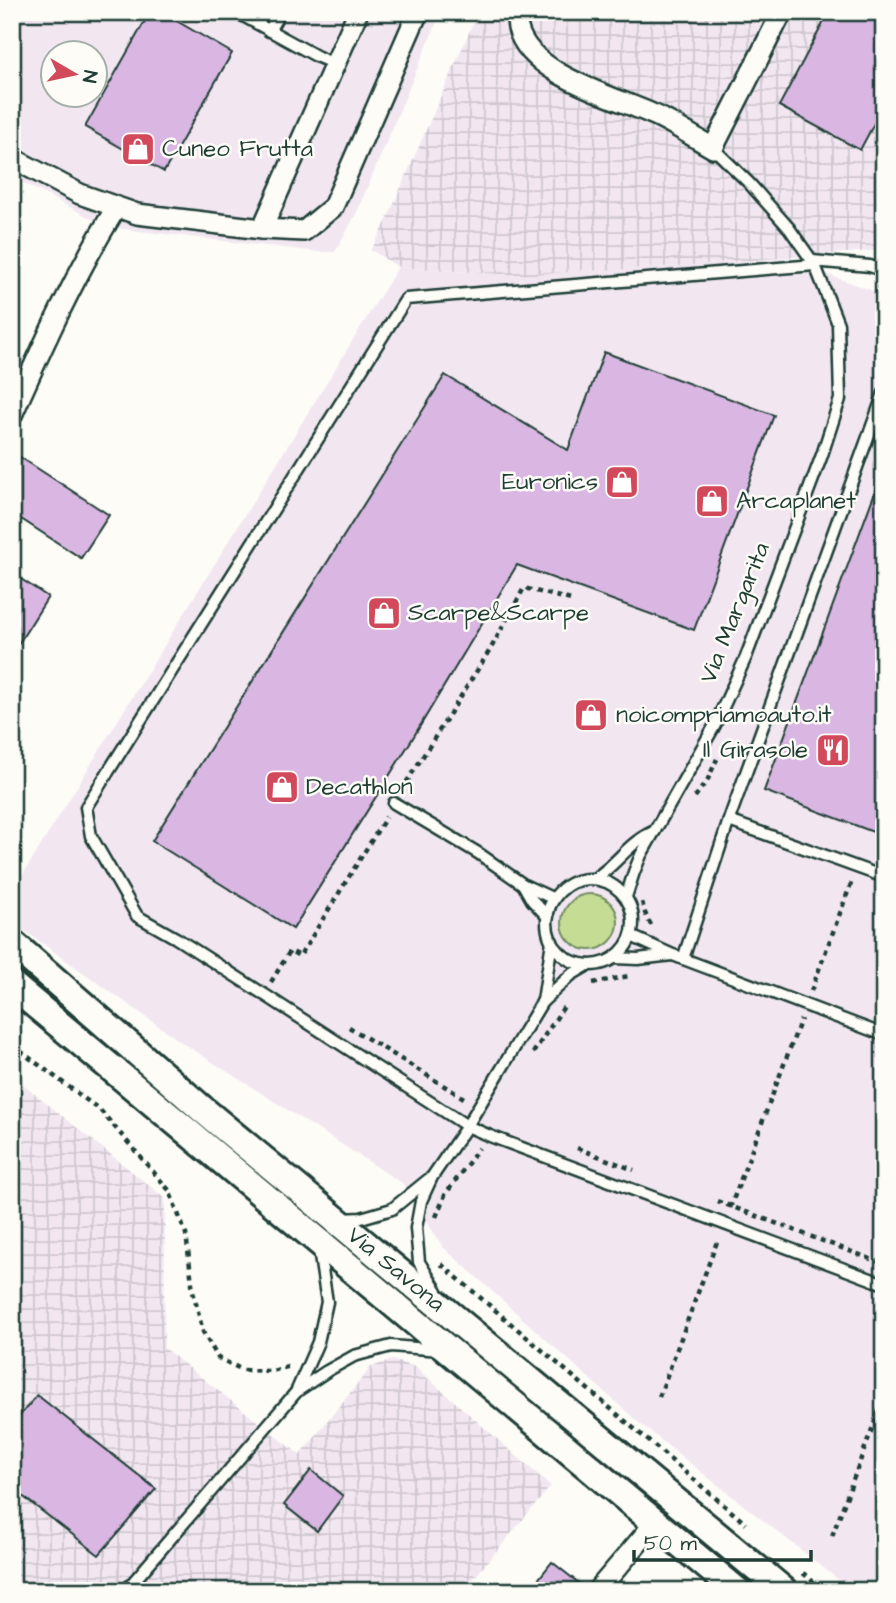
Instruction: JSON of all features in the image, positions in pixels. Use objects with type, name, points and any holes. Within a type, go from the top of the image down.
[{"type":"street","points":[[262,229],[358,12]]},
{"type":"street","points":[[12,158],[80,194],[137,214],[262,229],[304,231],[333,207],[418,12]]},
{"type":"street","points":[[517,12],[519,30],[529,50],[544,64],[582,85],[660,118],[713,148],[782,12]]},
{"type":"street","points":[[12,415],[49,332],[116,208]]},
{"type":"street","name":"Via Savona","points":[[12,943],[202,1110],[784,1591]]},
{"type":"street","name":"Via Savona","points":[[12,985],[737,1591]]},
{"type":"street","points":[[597,1591],[655,1523]]},
{"type":"lane","points":[[236,12],[335,64]]},
{"type":"lane","points":[[269,31],[280,12]]},
{"type":"lane","name":"Via Margarita","points":[[626,897],[637,863],[715,725],[746,657],[822,455],[839,399],[838,324],[813,263],[789,228],[713,148]]},
{"type":"lane","points":[[884,271],[870,266],[813,263],[406,299],[86,807],[91,836],[137,916],[176,938],[467,1126],[884,1284]]},
{"type":"lane","points":[[678,957],[884,393]]},
{"type":"lane","points":[[394,803],[478,853],[524,885],[554,899]]},
{"type":"lane","points":[[729,821],[884,877]]},
{"type":"lane","points":[[594,879],[641,837],[656,831]]},
{"type":"lane","points":[[459,1323],[419,1262],[415,1228],[421,1201],[432,1177],[479,1107],[542,1002],[571,975],[588,965],[614,958],[631,936],[632,910],[626,897],[607,882],[594,879],[583,880],[562,890],[554,899],[548,916],[552,941],[563,955],[588,965]]},
{"type":"lane","points":[[524,885],[532,900],[548,916]]},
{"type":"lane","points":[[631,936],[660,954],[678,957],[884,1035]]},
{"type":"lane","points":[[542,1002],[552,941]]},
{"type":"lane","points":[[614,958],[638,960],[660,954]]},
{"type":"lane","points":[[335,1220],[361,1218],[392,1209],[432,1177]]},
{"type":"lane","points":[[297,1391],[318,1342],[327,1301],[318,1241]]},
{"type":"lane","points":[[129,1587],[297,1391],[354,1356],[391,1346],[451,1351]]},
{"type":"path","points":[[265,995],[290,951],[300,957],[490,650],[524,588],[571,600]]},
{"type":"path","points":[[693,801],[708,779],[719,754]]},
{"type":"path","points":[[659,1397],[857,867]]},
{"type":"path","points":[[590,983],[651,971],[667,940],[653,929],[645,914],[640,891]]},
{"type":"path","points":[[272,982],[281,988]]},
{"type":"path","points":[[528,1061],[566,1003]]},
{"type":"path","points":[[341,1023],[479,1107]]},
{"type":"path","points":[[12,1045],[100,1110],[169,1190],[186,1234],[193,1291],[203,1332],[218,1358],[243,1370],[272,1371],[297,1364],[318,1342]]},
{"type":"path","points":[[433,1226],[445,1195],[475,1155],[486,1135]]},
{"type":"path","points":[[570,1146],[641,1173]]},
{"type":"path","points":[[711,1199],[884,1264]]},
{"type":"path","points":[[434,1258],[750,1528]]},
{"type":"path","points":[[832,1536],[884,1397]]},
{"type":"path","points":[[803,1573],[824,1591]]},
{"type":"shaded area","points":[[12,12],[441,12],[357,212],[335,252],[122,229],[96,221],[12,177]]},
{"type":"shaded area","points":[[478,12],[884,12],[884,250],[680,266],[515,275],[398,267],[371,250]]},
{"type":"shaded area","points":[[786,259],[884,295],[884,1591],[853,1591],[639,1423],[443,1247],[402,1183],[187,1046],[12,922],[12,892],[398,267],[515,275]]},
{"type":"shaded area","points":[[12,1076],[165,1198],[164,1348],[300,1455],[371,1367],[392,1360],[415,1367],[551,1486],[463,1591],[12,1591]]},
{"type":"green space","points":[[590,894],[601,896],[610,902],[616,911],[616,933],[610,942],[601,948],[590,950],[579,948],[570,942],[564,933],[562,922],[564,911],[570,902],[579,896]]},
{"type":"building","points":[[150,12],[161,12],[232,53],[164,172],[85,127],[96,108],[108,108],[108,86]]},
{"type":"building","points":[[829,12],[884,12],[884,105],[860,150],[779,106]]},
{"type":"building","points":[[604,352],[774,415],[694,630],[517,565],[293,929],[152,841],[445,375],[568,450]]},
{"type":"building","points":[[20,457],[109,515],[81,558],[12,513],[12,470]]},
{"type":"building","points":[[882,473],[884,474],[884,836],[764,791]]},
{"type":"building","points":[[12,573],[48,597],[12,654]]},
{"type":"building","points":[[37,1395],[156,1489],[99,1555],[12,1488],[12,1425]]},
{"type":"building","points":[[311,1470],[343,1496],[317,1531],[284,1505]]},
{"type":"building","points":[[552,1562],[585,1588],[585,1591],[529,1591]]},
{"type":"place","name":"Cuneo Frutta","points":[[138,149]]},
{"type":"place","name":"Euronics","points":[[622,482]]},
{"type":"place","name":"Arcaplanet","points":[[712,501]]},
{"type":"place","name":"Scarpe&Scarpe","points":[[384,613]]},
{"type":"place","name":"noicompriamoauto.it","points":[[591,715]]},
{"type":"place","name":"Il Girasole","points":[[833,750]]},
{"type":"place","name":"Decathlon","points":[[282,787]]}]
